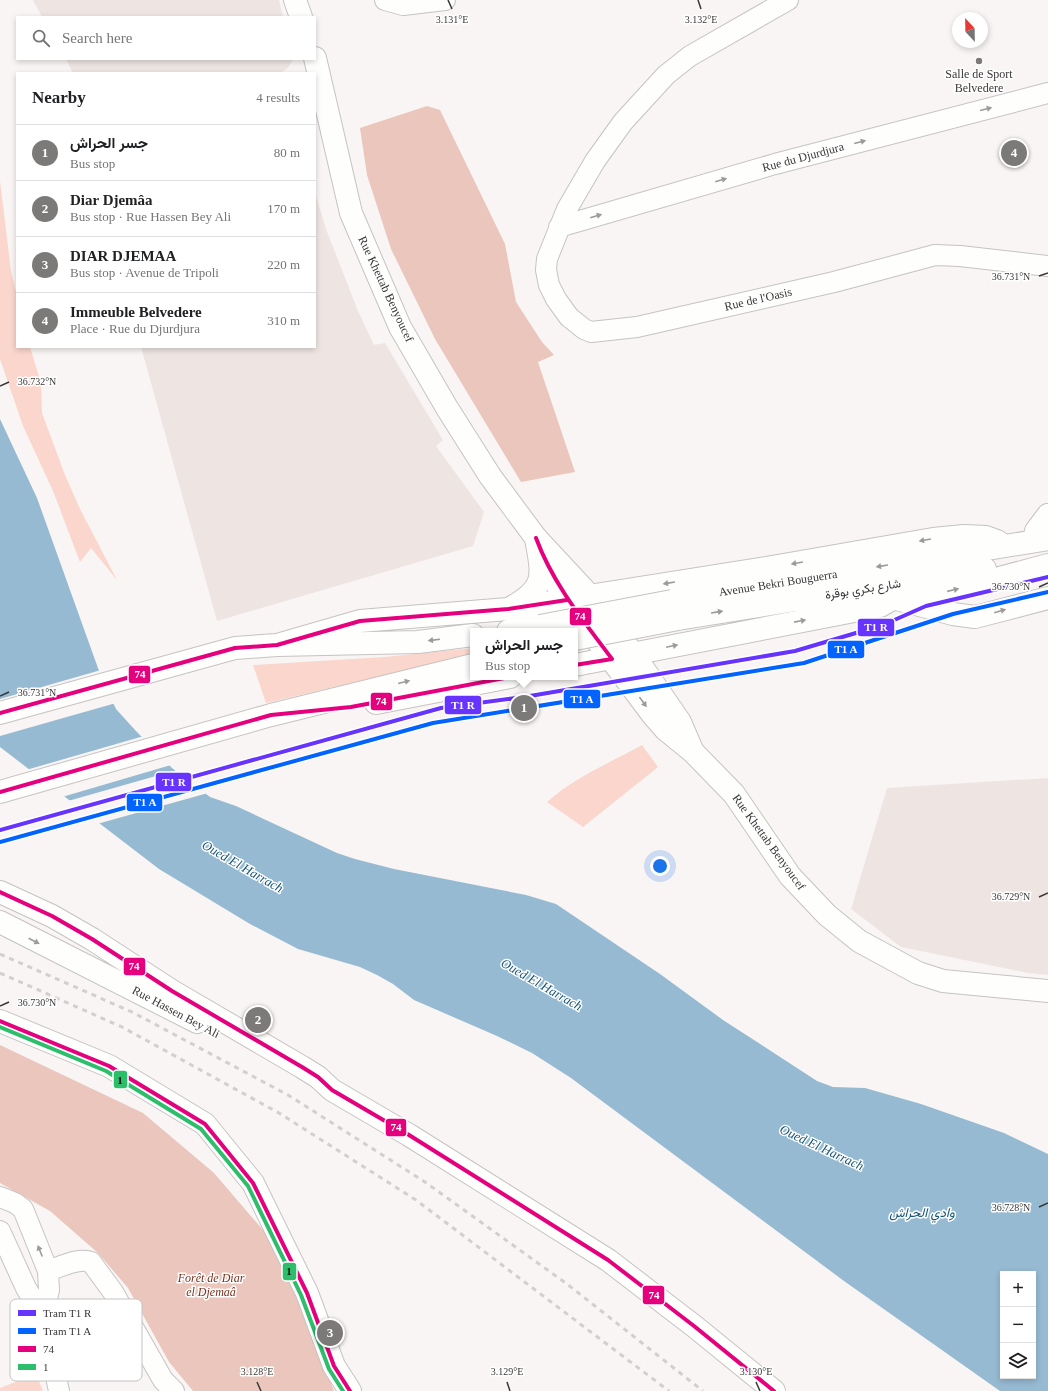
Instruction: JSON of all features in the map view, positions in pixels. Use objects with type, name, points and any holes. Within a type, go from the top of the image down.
[{"type":"main road","points":[[295,0],[301,16]]},
{"type":"main road","name":"Rue Khettab Benyoucef","points":[[315,60],[351,213],[400,327],[447,408],[490,476],[536,538],[590,596],[634,655],[680,722],[693,752]]},
{"type":"main road","name":"Avenue Bekri Bouguerra","points":[[527,628],[675,610],[1004,546],[1042,530]]},
{"type":"main road","points":[[277,645],[360,621],[508,609],[766,568],[933,539],[964,536],[986,537],[997,541],[1004,546]]},
{"type":"main road","points":[[508,609],[525,599],[538,586],[541,571],[536,538]]},
{"type":"main road","name":"Rue Khettab Benyoucef","points":[[536,538],[543,559],[567,600],[652,714],[666,730],[693,752],[734,794],[790,876],[827,915],[859,941],[918,973],[943,981],[1048,991]]},
{"type":"main road","name":"شارع بكري بوقرة","points":[[675,610],[1048,559]]},
{"type":"main road","points":[[578,654],[608,653],[634,655],[880,606],[894,598],[947,592],[1048,565]]},
{"type":"main road","points":[[590,596],[591,605],[611,636],[608,653]]},
{"type":"main road","points":[[894,598],[953,614],[976,617],[1048,598]]},
{"type":"main road","name":"Avenue Bekri Bouguerra","points":[[578,638],[675,610]]},
{"type":"main road","points":[[0,713],[235,648],[277,645],[418,642],[470,635]]},
{"type":"main road","points":[[578,664],[608,653]]},
{"type":"main road","points":[[0,792],[271,715],[470,666]]},
{"type":"main road","points":[[460,687],[475,680]]},
{"type":"main road","points":[[271,715],[351,707],[495,680]]},
{"type":"main road","name":"Rue Hassen Bey Ali","points":[[0,892],[52,916],[92,939],[172,991],[318,1077],[332,1090]]},
{"type":"main road","name":"Rue Hassen Bey Ali","points":[[0,922],[164,1004],[304,1080],[332,1090],[409,1135],[608,1260],[694,1326],[774,1391]]},
{"type":"main road","points":[[0,1021],[109,1066],[206,1124],[253,1183],[307,1292],[334,1366],[350,1391]]},
{"type":"street","points":[[386,0],[403,5],[445,0]]},
{"type":"street","name":"Rue de l'Oasis","points":[[788,0],[690,56],[666,75],[622,122],[600,154],[567,209],[547,258],[546,270],[549,284],[556,299],[568,317],[584,329],[591,332],[637,328],[834,282],[935,255],[960,256],[1048,266]]},
{"type":"street","name":"Rue du Djurdjura","points":[[559,227],[775,164],[1048,93]]},
{"type":"street","points":[[0,1197],[15,1203],[23,1209],[48,1271],[49,1290],[47,1299]]},
{"type":"street","points":[[0,1231],[26,1288],[33,1299]]},
{"type":"street","points":[[48,1271],[78,1261],[86,1260],[91,1262],[117,1299]]},
{"type":"street","points":[[142,1343],[163,1380],[174,1391]]},
{"type":"street","points":[[56,1381],[59,1391]]},
{"type":"shaded area","points":[[33,0],[279,0],[283,16],[41,16]]},
{"type":"shaded area","points":[[66,60],[292,60],[288,68],[282,72],[72,72]]},
{"type":"shaded area","points":[[0,181],[11,271],[16,292],[16,348],[30,348],[41,383],[42,413],[65,475],[81,511],[117,580],[91,548],[80,562],[53,491],[23,426],[0,359]]},
{"type":"shaded area","points":[[316,195],[326,229],[358,311],[374,345],[385,343],[443,440],[436,446],[484,512],[473,546],[217,621],[141,348],[316,348]]},
{"type":"shaded area","points":[[470,648],[470,655],[266,703],[253,665],[385,657]]},
{"type":"shaded area","points":[[642,745],[658,767],[583,827],[547,802],[569,785]]},
{"type":"shaded area","points":[[1048,778],[1048,975],[1028,973],[901,947],[851,909],[887,788]]},
{"type":"shaded area","points":[[18,1381],[39,1381],[43,1391],[0,1391],[0,1388]]},
{"type":"green space","points":[[427,106],[440,110],[505,244],[516,302],[542,342],[554,355],[538,362],[575,472],[521,482],[435,339],[391,249],[367,175],[360,128]]},
{"type":"green space","name":"Forêt de Diar el Djemaâ","points":[[0,1045],[143,1113],[214,1173],[275,1244],[334,1391],[193,1391],[169,1362],[142,1313],[142,1299],[134,1299],[128,1288],[98,1253],[50,1211],[0,1183]]},
{"type":"water","name":"وادي الحراش","points":[[0,419],[37,498],[103,682],[116,709],[172,768],[210,797],[236,806],[337,853],[355,859],[394,869],[526,895],[556,904],[660,974],[723,1020],[817,1081],[833,1087],[865,1088],[921,1104],[1004,1133],[1048,1154],[1048,1391],[1000,1391],[844,1281],[571,1078],[532,1053],[414,1000],[393,984],[360,967],[298,949],[250,924],[159,869],[0,747]]},
{"type":"pier","points":[[101,670],[116,703],[0,736],[0,699]]},
{"type":"pier","points":[[144,736],[171,765],[62,797],[26,770]]},
{"type":"pier","points":[[177,770],[208,793],[97,824],[68,801]]},
{"type":"railway","points":[[0,954],[132,1012],[288,1095],[425,1182],[567,1284],[703,1391]]},
{"type":"railway","points":[[0,973],[122,1027],[279,1113],[416,1200],[669,1391]]},
{"type":"transit line","name":"74","points":[[536,538],[543,555],[560,586],[612,659],[578,665]]},
{"type":"transit line","points":[[0,830],[441,708],[524,697],[795,651],[883,625],[926,606],[1048,577]]},
{"type":"transit line","points":[[0,842],[433,723],[804,663],[953,614],[1048,592]]},
{"type":"transit line","name":"74","points":[[0,713],[235,648],[277,645],[360,621],[508,609],[567,600]]},
{"type":"transit line","name":"74","points":[[0,792],[271,715],[351,707],[494,680]]},
{"type":"transit line","name":"74","points":[[0,892],[52,916],[92,939],[172,991],[302,1067],[318,1077],[332,1090],[409,1135],[608,1260],[694,1326],[774,1391]]},
{"type":"transit line","name":"74","points":[[0,1021],[109,1066],[205,1124],[253,1183],[307,1293],[334,1366],[350,1391]]},
{"type":"transit line","name":"1","points":[[0,1027],[106,1071],[201,1129],[248,1186],[301,1295],[329,1369],[343,1391]]},
{"type":"place","name":"Salle de Sport Belvedere","points":[[979,61]]},
{"type":"place","name":"Immeuble Belvedere","points":[[1014,153]]},
{"type":"place","name":"جسر الحراش","points":[[524,708]]},
{"type":"place","name":"Diar Djemâa","points":[[258,1020]]},
{"type":"place","name":"DIAR DJEMAA","points":[[330,1333]]},
{"type":"water label","name":"Oued El Harrach","points":[[243,866]]},
{"type":"water label","name":"Oued El Harrach","points":[[542,984]]},
{"type":"water label","name":"Oued El Harrach","points":[[822,1147]]}]
